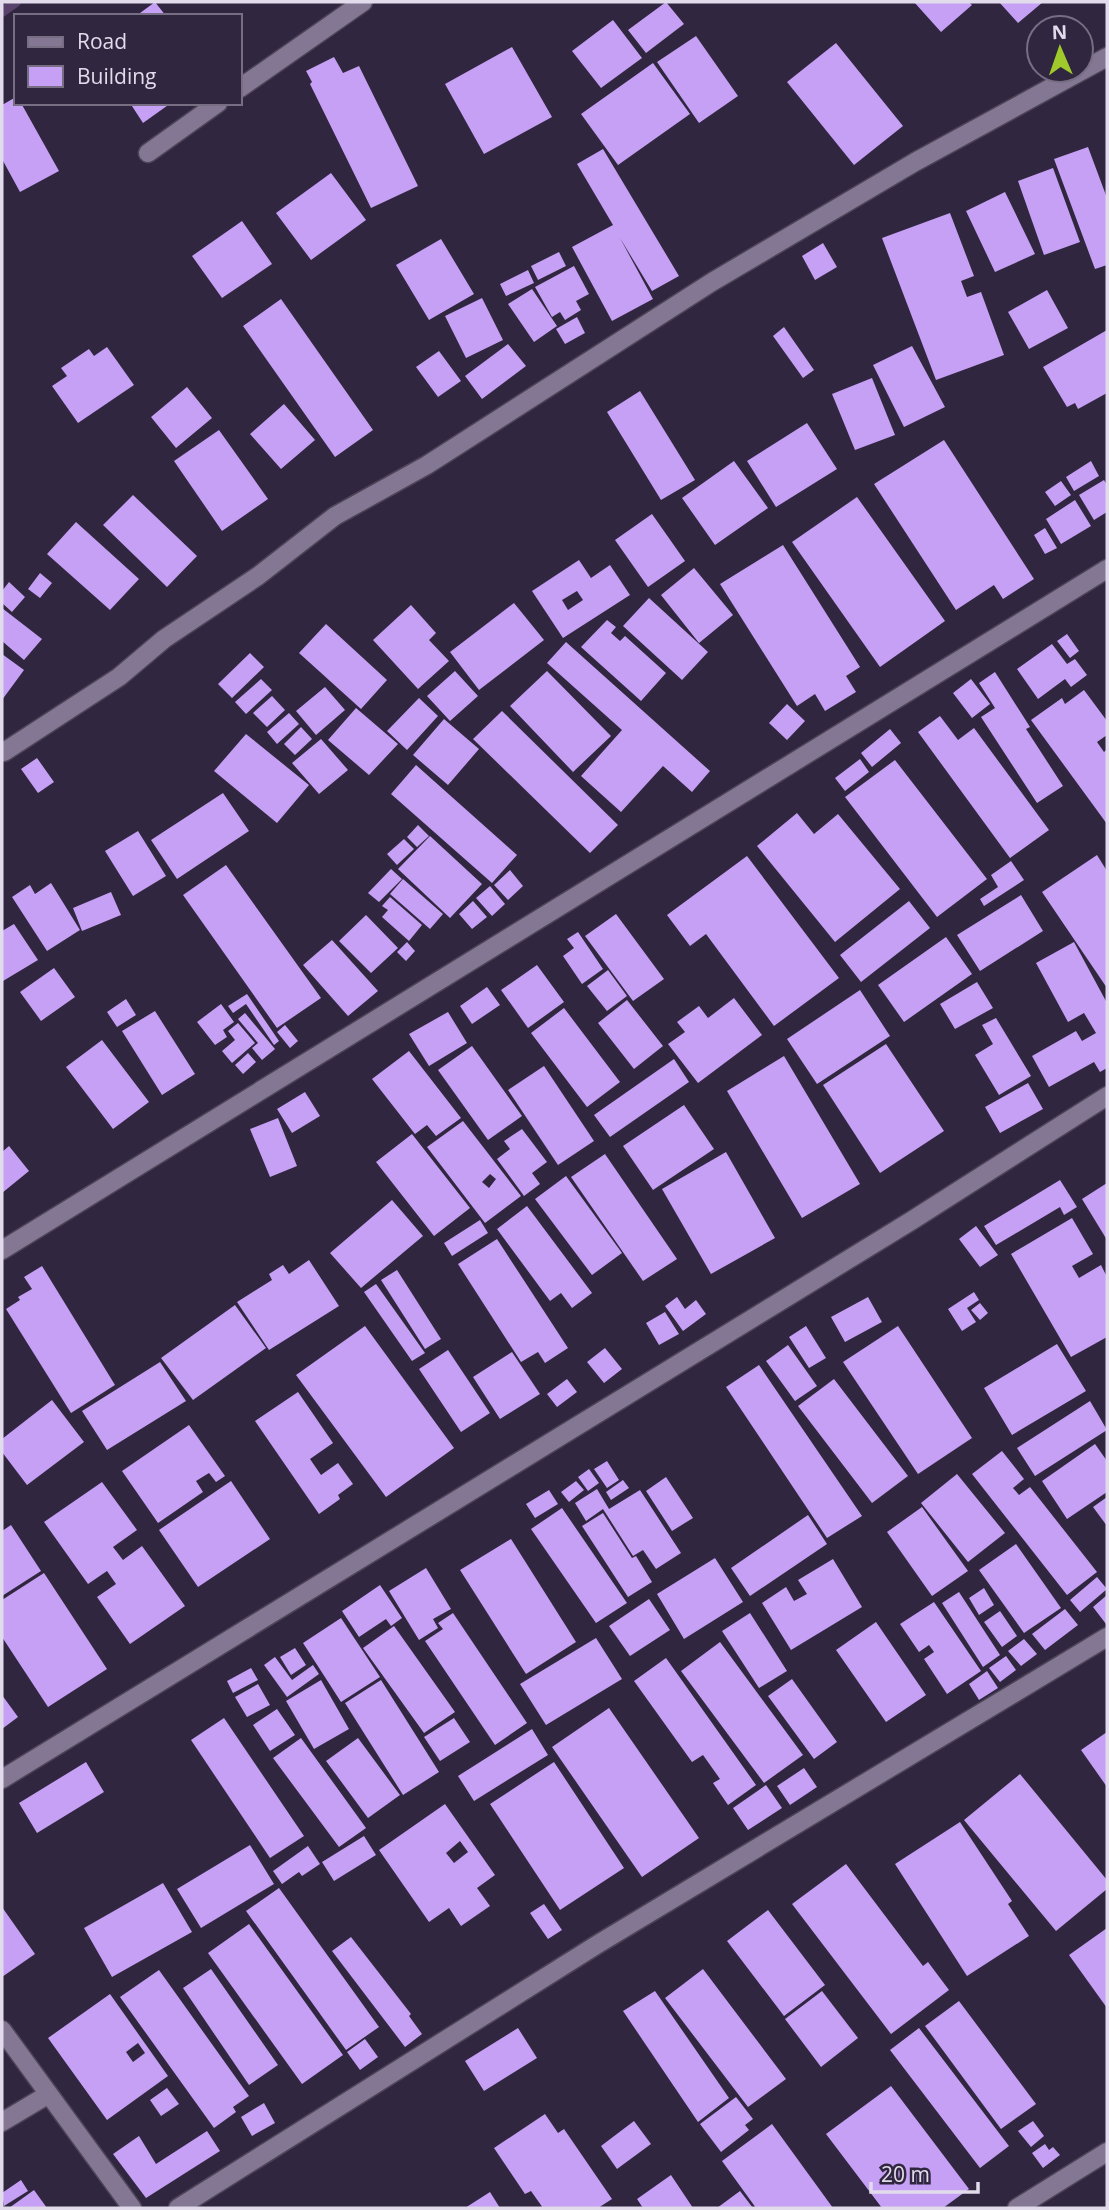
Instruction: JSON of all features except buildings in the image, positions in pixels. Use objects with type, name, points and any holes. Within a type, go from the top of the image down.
[{"type":"street","points":[[242,87],[363,2]]},
{"type":"street","points":[[4,752],[119,677],[164,639],[258,576],[335,516],[427,465],[736,268],[915,162],[1107,57]]},
{"type":"street","points":[[148,153],[215,105]]},
{"type":"street","points":[[2,1250],[1107,569]]},
{"type":"street","points":[[2,1779],[911,1221],[1107,1096]]},
{"type":"street","points":[[178,2208],[598,1944],[1107,1637]]},
{"type":"street","points":[[2,2030],[132,2208]]},
{"type":"street","points":[[2,2122],[49,2094]]},
{"type":"street","points":[[1017,2208],[1107,2152]]},
{"type":"waterway","points":[[2,12],[16,2]]}]
